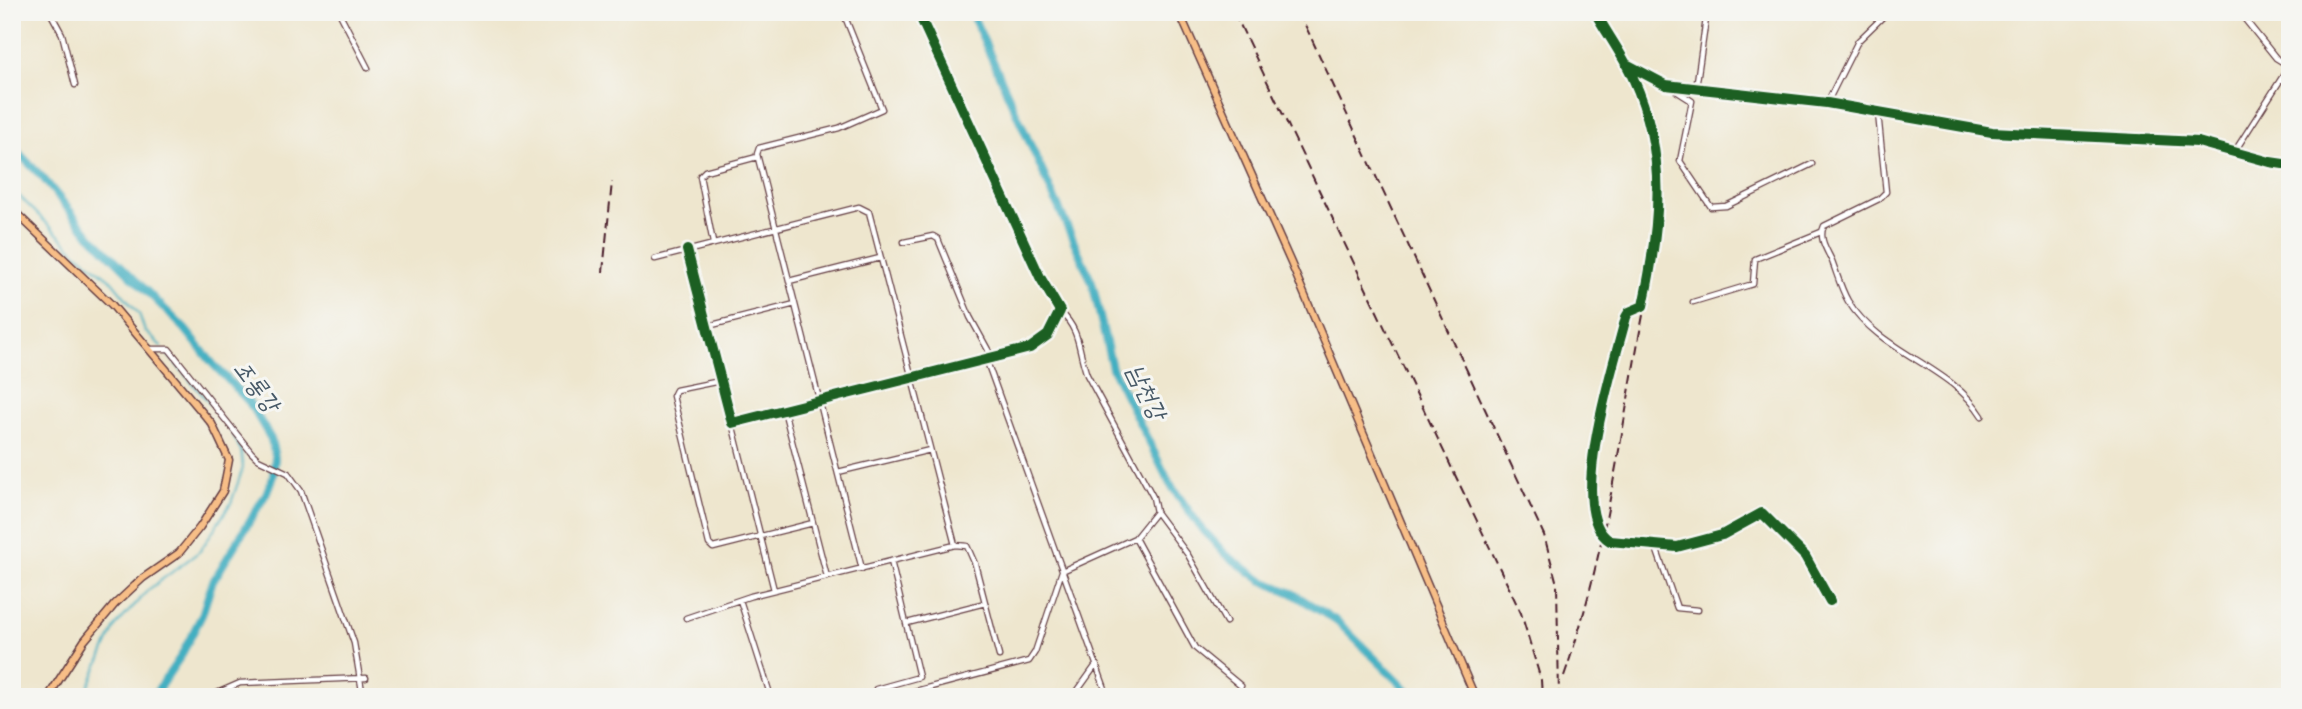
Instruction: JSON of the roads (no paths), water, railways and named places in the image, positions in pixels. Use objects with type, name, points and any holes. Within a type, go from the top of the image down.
[{"type":"main road","points":[[1179,12],[1291,263],[1475,697]]},
{"type":"main road","points":[[12,209],[113,305],[216,429],[229,460],[226,484],[216,504],[185,547],[127,592],[96,625],[48,697]]},
{"type":"street","points":[[50,12],[62,34],[75,85]]},
{"type":"street","points":[[339,12],[368,68]]},
{"type":"street","points":[[844,12],[882,109],[839,128],[759,148],[757,157],[862,569]]},
{"type":"street","points":[[918,12],[1045,286],[1080,338],[1087,375],[1153,497],[1156,512],[1188,555],[1226,622]]},
{"type":"street","points":[[1595,12],[1633,77],[1651,136],[1660,197],[1656,239],[1643,306],[1629,312],[1626,317],[1589,477],[1591,506],[1598,528],[1606,539],[1677,547],[1713,537],[1762,513],[1805,556],[1830,601]]},
{"type":"street","points":[[1696,88],[1707,12]]},
{"type":"street","points":[[1828,103],[1858,41],[1888,12]]},
{"type":"street","points":[[2235,151],[2289,66],[2276,58],[2239,12]]},
{"type":"street","points":[[1625,63],[1643,76],[1666,85],[1692,101],[1680,161],[1711,207],[1721,208],[1812,164]]},
{"type":"street","points":[[1666,85],[1828,103],[1992,132],[2199,142],[2270,162],[2290,164]]},
{"type":"street","points":[[1693,302],[1753,284],[1755,258],[1821,232],[1824,226],[1840,215],[1879,199],[1886,192],[1878,113]]},
{"type":"street","points":[[713,243],[700,176],[705,171],[757,157]]},
{"type":"street","points":[[655,259],[862,207],[869,212],[955,545]]},
{"type":"street","points":[[1821,232],[1847,300],[1865,322],[1885,339],[1961,390],[1983,416]]},
{"type":"street","points":[[904,242],[933,236],[938,239],[989,358],[1108,697]]},
{"type":"street","points":[[687,250],[774,590]]},
{"type":"street","points":[[789,281],[880,258]]},
{"type":"street","points":[[708,326],[795,304]]},
{"type":"street","points":[[732,423],[1030,348],[1048,335],[1060,311]]},
{"type":"street","points":[[149,349],[171,351],[251,452],[264,463],[284,470],[297,484],[311,512],[354,643],[363,697]]},
{"type":"street","points":[[720,381],[674,393],[673,400],[712,547],[813,523]]},
{"type":"street","points":[[784,410],[827,577]]},
{"type":"street","points":[[838,472],[930,450]]},
{"type":"street","points":[[893,697],[1030,661],[1062,571],[1135,538],[1156,512]]},
{"type":"street","points":[[1135,538],[1195,648],[1241,686]]},
{"type":"street","points":[[686,618],[774,590],[955,545],[967,546],[999,656]]},
{"type":"street","points":[[1655,545],[1676,608],[1698,610]]},
{"type":"street","points":[[876,689],[919,677],[891,561]]},
{"type":"street","points":[[740,600],[772,697]]},
{"type":"street","points":[[907,623],[985,603]]},
{"type":"street","points":[[1073,697],[1096,665]]},
{"type":"street","points":[[208,697],[240,683],[366,678]]},
{"type":"waterway","name":"남천강","points":[[971,12],[1092,282],[1112,368],[1170,484],[1199,525],[1225,554],[1261,580],[1292,593],[1338,622],[1414,697]]},
{"type":"waterway","name":"조롱강","points":[[12,146],[43,178],[88,233],[185,329],[249,402],[271,439],[275,458],[273,476],[266,494],[212,583],[202,615],[181,656],[153,697]]},
{"type":"waterway","points":[[12,189],[78,254],[111,280],[139,314],[145,331],[161,346]]},
{"type":"waterway","points":[[166,352],[211,405]]},
{"type":"waterway","points":[[84,697],[115,627],[148,590],[200,551],[231,503],[243,468],[241,451],[230,429]]},
{"type":"railway","points":[[1234,12],[1521,613],[1541,680],[1542,697]]},
{"type":"railway","points":[[1299,12],[1544,535],[1557,584],[1559,697]]},
{"type":"railway","points":[[603,272],[612,182]]},
{"type":"railway","points":[[1564,676],[1601,543],[1643,315]]}]
